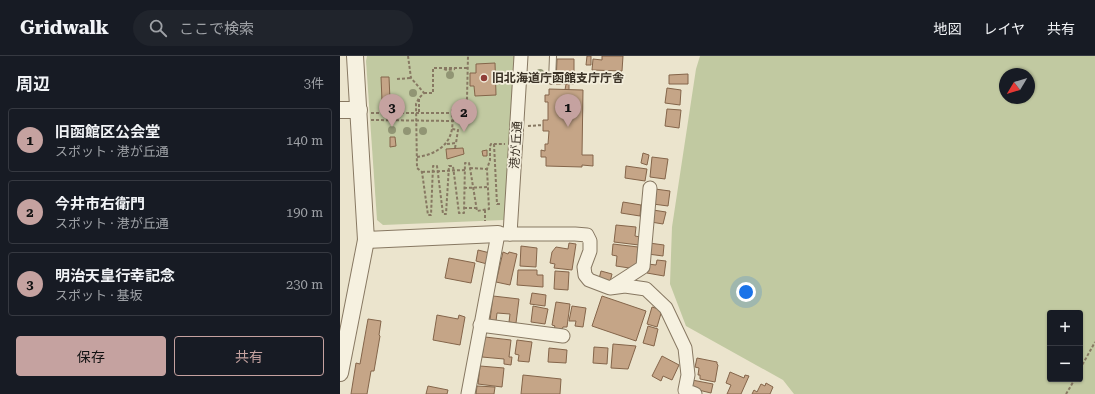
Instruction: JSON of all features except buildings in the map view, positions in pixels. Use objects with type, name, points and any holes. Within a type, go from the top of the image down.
[{"type":"street","points":[[340,373],[366,240],[355,56]]},
{"type":"street","name":"港が丘通","points":[[468,394],[480,325],[504,234],[517,125],[521,56]]},
{"type":"street","points":[[340,110],[359,110]]},
{"type":"street","points":[[610,288],[643,267],[650,188]]},
{"type":"street","points":[[366,240],[504,234],[587,235],[590,241],[590,251],[584,267],[585,275],[589,280],[610,288],[625,286],[646,289],[666,308],[685,348],[688,375],[685,390],[695,394]]},
{"type":"street","points":[[480,325],[563,336]]},
{"type":"lane","points":[[552,81],[553,56]]},
{"type":"path","points":[[408,56],[411,78],[424,93],[432,94],[433,68],[468,68]]},
{"type":"path","points":[[376,120],[452,121],[468,119],[468,56]]},
{"type":"path","points":[[397,79],[411,78]]},
{"type":"path","points":[[424,93],[416,104],[417,168],[422,172],[465,170]]},
{"type":"path","points":[[419,98],[419,113]]},
{"type":"path","points":[[446,144],[452,129],[452,110],[467,99]]},
{"type":"path","points":[[376,113],[452,113]]},
{"type":"path","points":[[517,125],[543,125]]},
{"type":"path","points":[[452,129],[458,130],[455,148]]},
{"type":"path","points":[[417,157],[428,155],[446,144],[456,143]]},
{"type":"path","points":[[494,144],[497,204],[501,204]]},
{"type":"path","points":[[464,208],[476,208],[477,211],[489,209],[487,169],[490,160],[490,145],[506,144]]},
{"type":"path","points":[[422,172],[428,215],[431,215],[433,166],[437,166],[443,214],[446,214],[450,166],[453,166],[454,171],[459,213],[464,213],[465,163],[469,163],[476,208]]},
{"type":"path","points":[[470,168],[487,169]]},
{"type":"path","points":[[464,188],[488,187]]},
{"type":"path","points":[[485,210],[485,216]]},
{"type":"path","points":[[1083,364],[1095,342]]},
{"type":"path","points":[[1066,394],[1073,382]]},
{"type":"green space","points":[[367,56],[517,56],[511,157],[504,220],[383,225],[377,220],[366,61]]},
{"type":"green space","points":[[700,56],[1095,56],[1095,394],[794,394],[783,380],[686,326],[670,284],[672,227],[696,69]]},
{"type":"place","name":"旧北海道庁函館支庁庁舎","points":[[484,78]]},
{"type":"place","name":"明治天皇行幸記念","points":[[392,127]]},
{"type":"place","name":"旧函館区公会堂","points":[[568,127]]},
{"type":"place","name":"今井市右衛門","points":[[464,132]]}]
